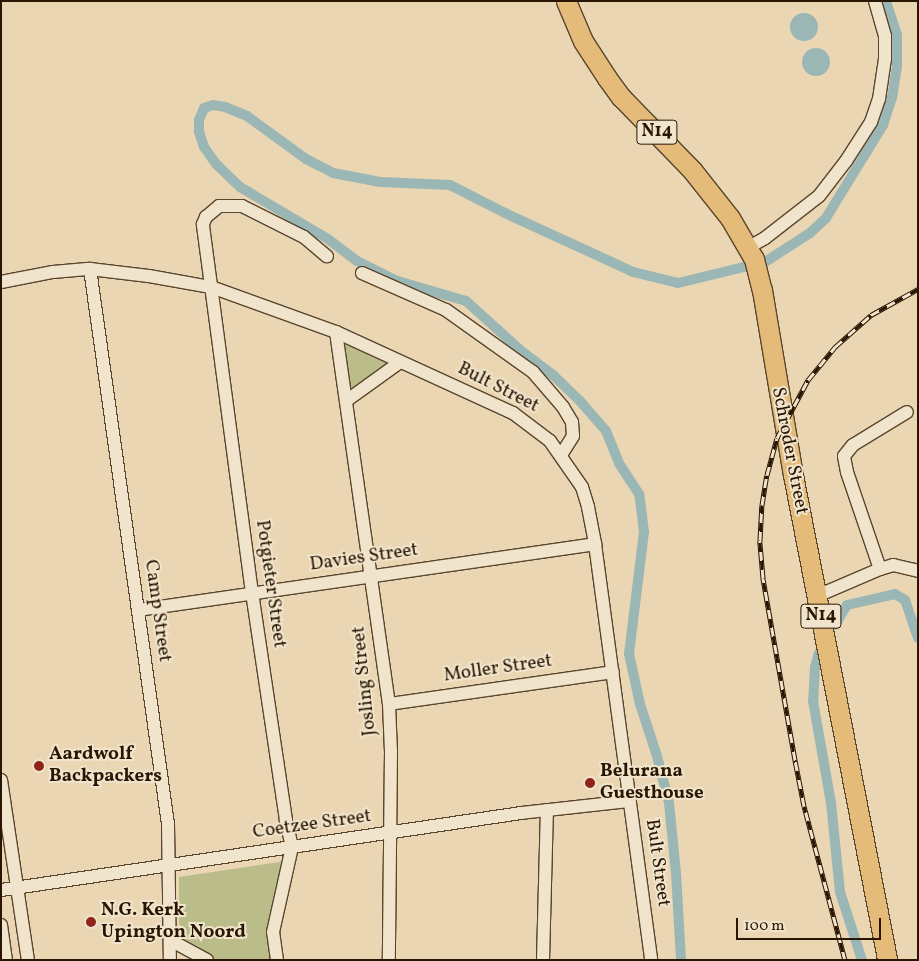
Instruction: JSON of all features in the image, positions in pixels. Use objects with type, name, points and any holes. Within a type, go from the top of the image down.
[{"type":"highway","name":"Schroder Street","points":[[566,1],[582,41],[607,78],[621,97],[692,170],[730,218],[754,259],[778,399],[887,960]]},
{"type":"street","points":[[754,259],[765,238],[818,196],[846,161],[871,122],[879,99],[885,59],[885,36],[875,1]]},
{"type":"street","name":"Potgieter Street","points":[[277,960],[273,932],[292,847],[286,820],[252,593],[202,230],[203,223],[210,213],[219,206],[226,205],[252,209],[304,237],[327,256]]},
{"type":"street","name":"Bult Street","points":[[1,282],[53,272],[90,269],[150,276],[211,287],[336,332],[513,413],[538,430],[562,455],[582,487],[595,544],[651,960]]},
{"type":"street","name":"Camp Street","points":[[90,269],[168,824],[171,865],[170,960]]},
{"type":"street","points":[[362,272],[446,310],[533,372],[563,407],[572,422],[573,436],[562,455]]},
{"type":"street","name":"Josling Street","points":[[336,332],[389,704],[391,752],[389,960]]},
{"type":"street","points":[[346,402],[400,362]]},
{"type":"street","points":[[880,569],[847,472],[844,456],[853,445],[907,412]]},
{"type":"street","name":"Davies Street","points":[[138,610],[595,544]]},
{"type":"street","points":[[817,596],[893,565],[918,571]]},
{"type":"street","name":"Moller Street","points":[[389,704],[612,672]]},
{"type":"street","points":[[1,780],[28,960]]},
{"type":"street","name":"Coetzee Street","points":[[1,890],[547,810],[629,801]]},
{"type":"street","points":[[543,960],[547,810]]},
{"type":"street","points":[[1,925],[6,960]]},
{"type":"street","points":[[170,940],[207,960]]},
{"type":"green space","points":[[338,340],[390,363],[347,393]]},
{"type":"green space","points":[[286,861],[266,933],[274,960],[213,960],[179,938],[179,877]]},
{"type":"water","points":[[804,13],[814,17],[818,27],[814,37],[804,41],[794,37],[790,27],[794,17]]},
{"type":"water","points":[[816,48],[826,52],[830,62],[826,72],[816,76],[806,72],[802,62],[806,52]]},
{"type":"waterway","points":[[681,960],[676,873],[669,803],[657,756],[640,704],[629,654],[644,532],[639,494],[619,463],[606,431],[580,401],[553,375],[519,349],[466,301],[397,281],[357,261],[328,239],[240,187],[216,164],[204,147],[199,132],[199,120],[204,108],[213,105],[225,107],[247,116],[306,159],[333,173],[380,182],[450,185],[505,213],[633,272],[678,283],[765,262],[810,233],[826,218],[883,125],[892,98],[897,66],[897,35],[886,1]]},
{"type":"waterway","points":[[835,625],[847,605],[895,594],[905,600],[918,638]]},
{"type":"waterway","points":[[819,653],[815,667],[813,701],[831,803],[840,892],[862,960]]},
{"type":"railway","points":[[845,960],[804,806],[795,760],[763,578],[760,540],[762,505],[767,475],[777,438],[808,380],[835,347],[871,315],[918,289]]},
{"type":"place","name":"Aardwolf Backpackers","points":[[39,766]]},
{"type":"place","name":"Belurana Guesthouse","points":[[590,783]]},
{"type":"place","name":"N.G. Kerk Upington Noord","points":[[91,922]]}]
